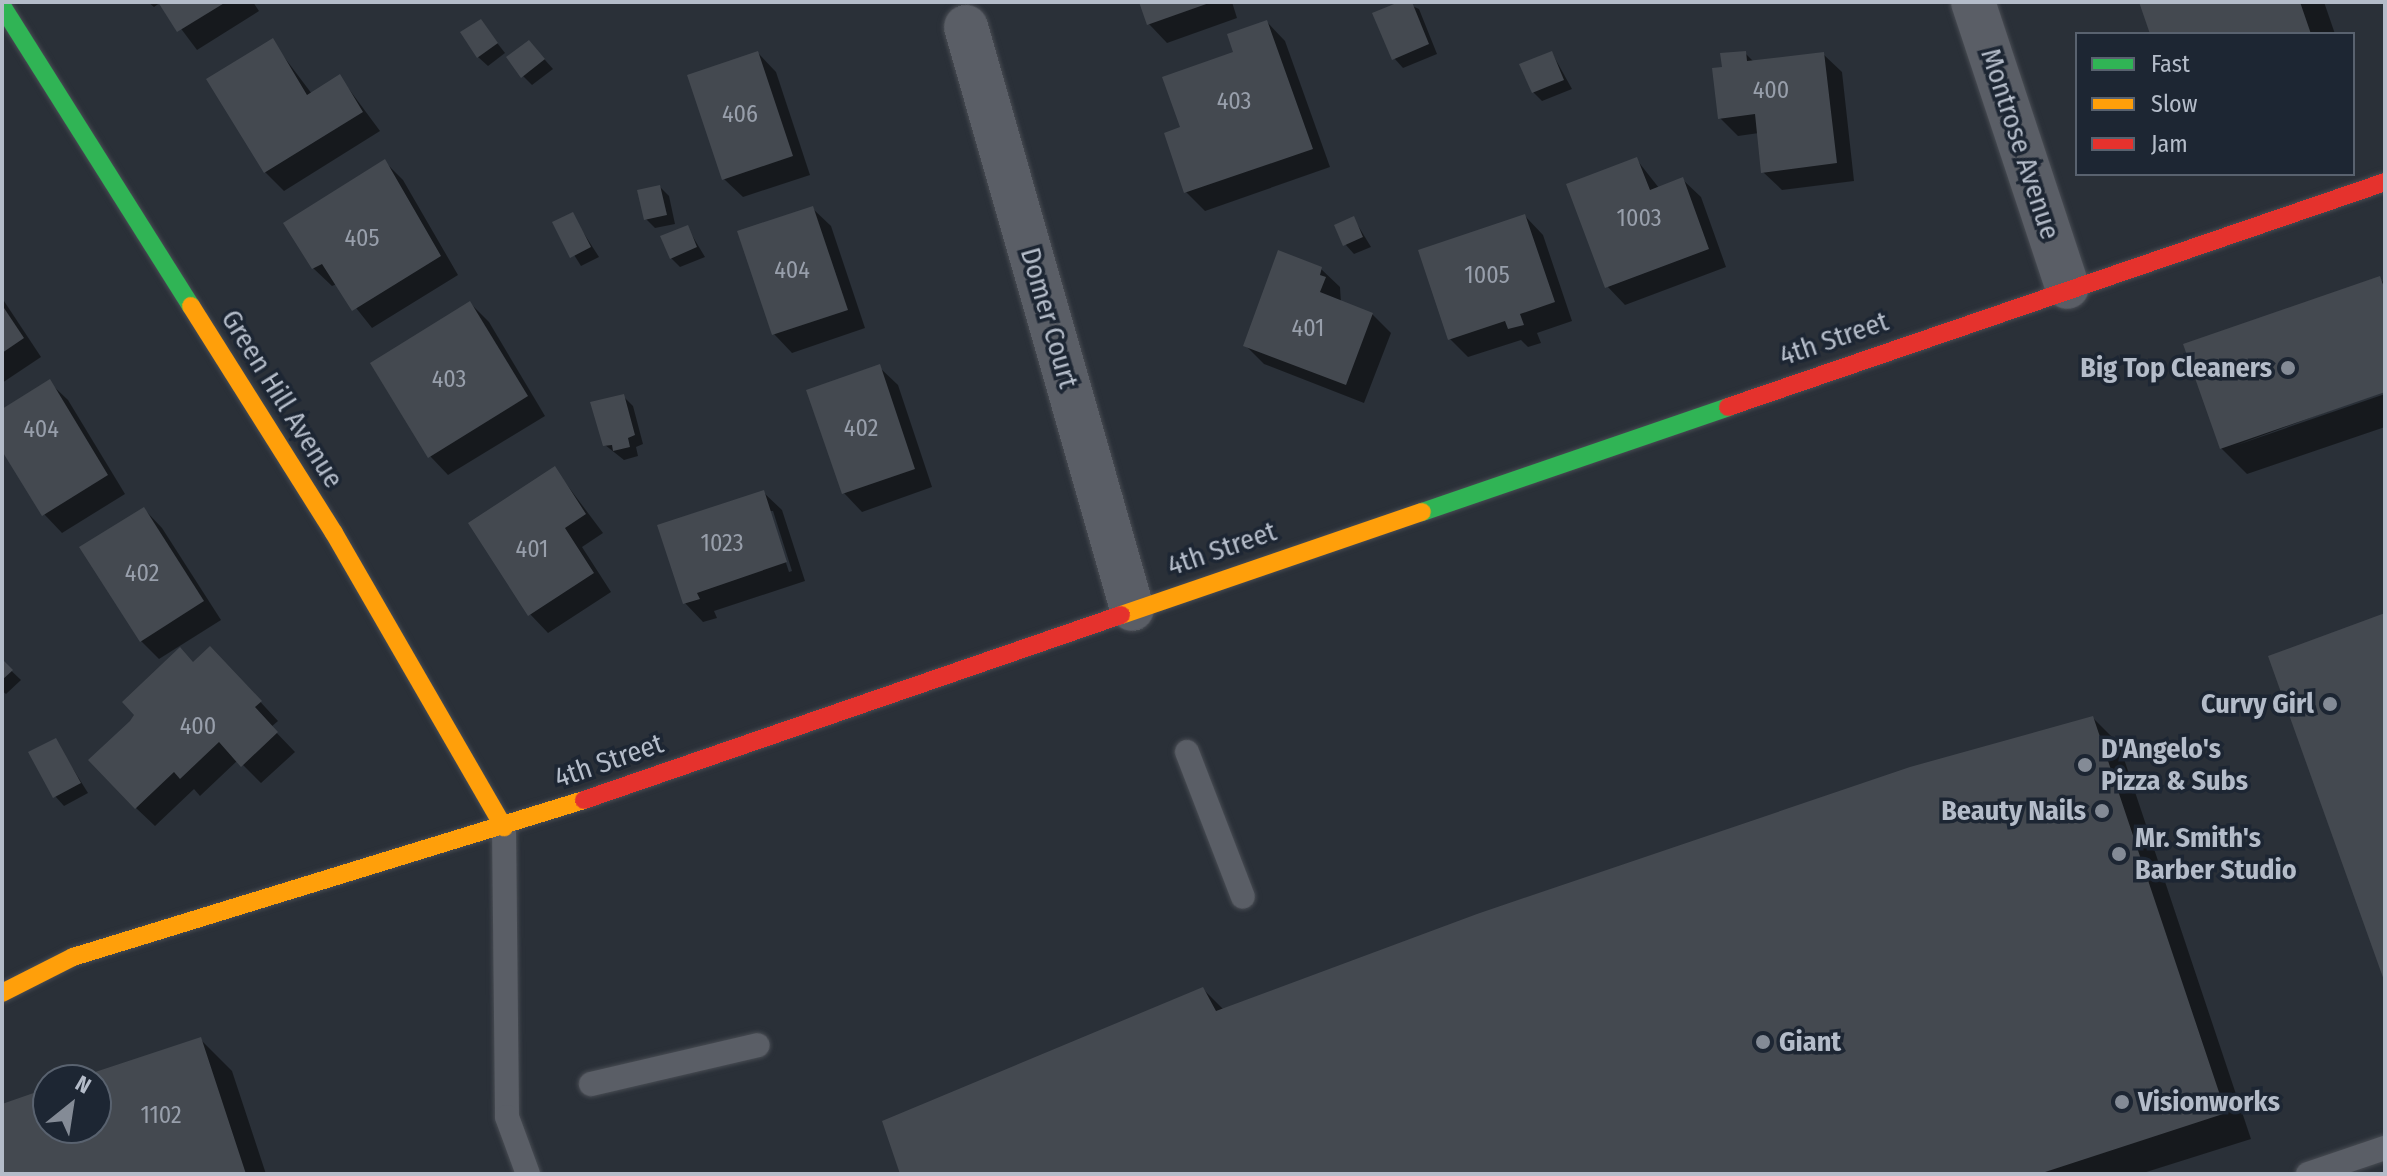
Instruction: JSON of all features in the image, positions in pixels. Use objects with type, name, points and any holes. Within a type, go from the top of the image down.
[{"type":"street","name":"Montrose Avenue","points":[[1973,2],[2067,287]]},
{"type":"street","name":"Green Hill Avenue","points":[[2,6],[334,533],[504,827]]},
{"type":"street","name":"Domer Court","points":[[966,27],[1132,609]]},
{"type":"street","name":"4th Street","points":[[2,993],[73,957],[504,827],[2067,287],[2385,182]]},
{"type":"street","name":"4th Street","points":[[16,963],[73,957]]},
{"type":"lane","points":[[1187,752],[1243,897]]},
{"type":"lane","points":[[504,827],[507,1117],[528,1174]]},
{"type":"lane","points":[[591,1084],[758,1045]]},
{"type":"lane","points":[[2308,1174],[2385,1148]]},
{"type":"building","points":[[158,2],[226,2],[177,32]]},
{"type":"building","points":[[1139,2],[1212,2],[1147,25]]},
{"type":"building","points":[[1399,2],[1412,2],[1429,44],[1392,60],[1372,13]]},
{"type":"building","points":[[2139,2],[2300,2],[2310,32],[2149,32]]},
{"type":"building","points":[[481,19],[498,43],[477,58],[460,32]]},
{"type":"building","points":[[1267,20],[1313,149],[1184,193],[1164,133],[1180,127],[1162,77],[1233,52],[1227,34]]},
{"type":"building","points":[[273,38],[307,95],[340,74],[363,112],[264,173],[206,79]]},
{"type":"building","points":[[529,40],[545,59],[521,78],[506,57]]},
{"type":"building","points":[[758,51],[793,156],[722,180],[687,75]]},
{"type":"building","points":[[1552,51],[1564,80],[1532,93],[1519,64]]},
{"type":"building","points":[[1746,51],[1747,61],[1824,52],[1837,163],[1761,173],[1755,114],[1718,119],[1712,68],[1722,67],[1720,53]]},
{"type":"building","points":[[1637,157],[1650,190],[1683,177],[1709,249],[1605,288],[1566,184]]},
{"type":"building","points":[[385,159],[441,256],[352,311],[322,264],[312,269],[283,223]]},
{"type":"building","points":[[660,185],[667,215],[644,220],[637,190]]},
{"type":"building","points":[[813,206],[848,310],[772,335],[737,231]]},
{"type":"building","points":[[573,212],[591,247],[570,258],[552,222]]},
{"type":"building","points":[[1525,214],[1555,302],[1520,314],[1524,325],[1508,329],[1505,321],[1448,340],[1418,250]]},
{"type":"building","points":[[1354,216],[1363,237],[1343,246],[1334,225]]},
{"type":"building","points":[[688,225],[697,247],[670,259],[660,236]]},
{"type":"building","points":[[1278,250],[1322,267],[1320,275],[1326,277],[1320,292],[1373,313],[1346,385],[1243,346]]},
{"type":"building","name":"Big Top Cleaners","points":[[2380,276],[2385,290],[2385,392],[2220,449],[2183,344]]},
{"type":"building","points":[[470,301],[528,396],[428,458],[370,363]]},
{"type":"building","points":[[2,305],[24,338],[2,353]]},
{"type":"building","points":[[880,364],[915,469],[842,494],[806,390]]},
{"type":"building","points":[[50,379],[108,475],[42,516],[2,451],[2,409]]},
{"type":"building","points":[[624,394],[635,435],[628,438],[630,447],[613,451],[612,445],[603,446],[590,402]]},
{"type":"building","points":[[555,466],[586,514],[565,528],[594,573],[528,616],[468,523]]},
{"type":"building","points":[[764,490],[787,562],[697,593],[700,599],[683,604],[657,525]]},
{"type":"building","points":[[144,507],[204,601],[140,642],[79,547]]},
{"type":"building","points":[[2385,613],[2385,983],[2268,656]]},
{"type":"building","points":[[210,646],[262,701],[255,707],[278,732],[241,767],[219,742],[180,779],[174,772],[135,809],[88,760],[134,715],[122,702],[180,647],[193,662]]},
{"type":"building","points":[[2,659],[13,670],[2,680]]},
{"type":"building","points":[[2093,716],[2226,1113],[2039,1174],[900,1174],[882,1121],[1203,987],[1216,1011],[1477,914],[1910,767]]},
{"type":"building","points":[[56,738],[81,783],[53,798],[28,752]]},
{"type":"building","points":[[201,1037],[246,1174],[2,1174],[2,1104],[32,1094],[32,1144],[112,1144],[112,1066]]},
{"type":"traffic: fast","points":[[2,6],[191,306]]},
{"type":"traffic: fast","points":[[1422,512],[1728,407]]},
{"type":"traffic: slow","points":[[191,306],[334,533],[504,827]]},
{"type":"traffic: slow","points":[[1121,615],[1422,512]]},
{"type":"traffic: slow","points":[[2,993],[73,957],[584,800]]},
{"type":"traffic: jam","points":[[1728,407],[2385,182]]},
{"type":"traffic: jam","points":[[584,800],[1121,615]]},
{"type":"place","name":"Big Top Cleaners","points":[[2288,368]]},
{"type":"place","name":"Curvy Girl","points":[[2330,704]]},
{"type":"place","name":"D'Angelo's Pizza & Subs","points":[[2085,765]]},
{"type":"place","name":"Beauty Nails","points":[[2102,811]]},
{"type":"place","name":"Mr. Smith's Barber Studio","points":[[2119,854]]},
{"type":"place","name":"Giant","points":[[1763,1042]]},
{"type":"place","name":"Visionworks","points":[[2122,1102]]}]
